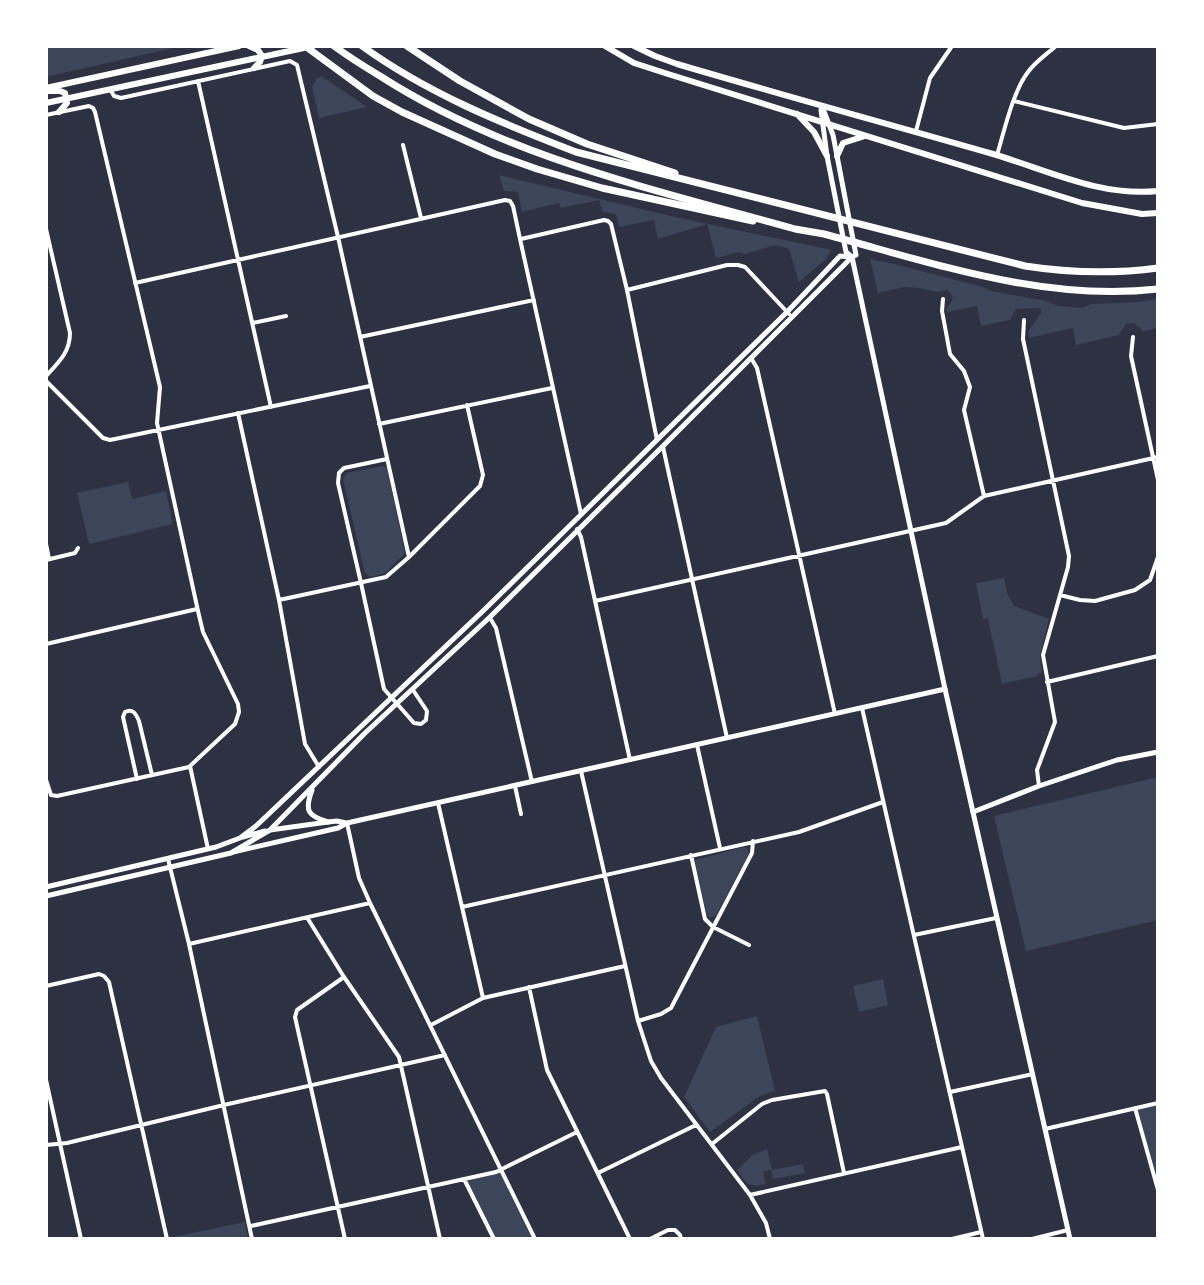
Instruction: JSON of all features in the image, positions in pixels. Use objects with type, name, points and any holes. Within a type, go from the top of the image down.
[{"type":"highway","points":[[308,46],[373,96],[402,112],[516,162],[602,188],[710,213],[824,234],[1028,286],[1081,292],[1158,289]]},
{"type":"highway","points":[[334,46],[422,102],[471,127],[535,153],[795,229]]},
{"type":"highway","points":[[407,46],[418,50],[467,86],[529,119],[579,141],[704,183]]},
{"type":"highway","points":[[364,48],[415,80],[506,125],[576,152],[1025,266],[1054,271],[1106,273],[1158,268]]},
{"type":"main road","points":[[46,90],[239,46]]},
{"type":"main road","points":[[249,46],[260,51],[262,56],[254,68]]},
{"type":"main road","points":[[46,103],[308,46]]},
{"type":"main road","points":[[605,46],[634,63],[1082,203],[1142,214],[1158,213]]},
{"type":"main road","points":[[634,46],[677,64],[997,155],[1091,186],[1125,192],[1158,191]]},
{"type":"main road","points":[[110,88],[115,73]]},
{"type":"main road","points":[[46,90],[63,91],[66,105],[59,112]]},
{"type":"main road","points":[[231,853],[270,830],[364,734],[490,617],[752,359],[851,255],[837,156],[821,105]]},
{"type":"main road","points":[[797,114],[816,135],[827,156]]},
{"type":"main road","points":[[826,123],[827,156],[838,208],[1070,1239]]},
{"type":"main road","points":[[837,156],[843,143],[865,136]]},
{"type":"main road","points":[[992,173],[997,155]]},
{"type":"main road","points":[[240,838],[264,819],[484,610],[746,353],[840,256],[851,255]]},
{"type":"main road","points":[[657,440],[662,447]]},
{"type":"main road","points":[[581,514],[585,521]]},
{"type":"main road","points":[[484,610],[490,617]]},
{"type":"main road","points":[[46,896],[338,828],[347,823],[945,689]]},
{"type":"main road","points":[[973,812],[1117,760],[1158,752]]},
{"type":"main road","points":[[319,767],[326,774]]},
{"type":"main road","points":[[314,786],[309,798],[309,811],[328,822]]},
{"type":"main road","points":[[46,887],[208,849],[270,830],[337,821],[347,823]]},
{"type":"street","points":[[915,133],[930,78],[952,46]]},
{"type":"street","points":[[997,155],[1014,101],[1029,70],[1056,46]]},
{"type":"street","points":[[110,88],[114,96],[121,98],[290,61],[297,65],[409,557]]},
{"type":"street","points":[[198,81],[271,407]]},
{"type":"street","points":[[1014,101],[1124,128],[1158,124]]},
{"type":"street","points":[[46,115],[89,106],[95,112],[160,387],[158,430],[197,609],[203,632],[239,712],[235,724],[190,766],[57,796],[49,796],[46,780]]},
{"type":"street","points":[[403,145],[421,218]]},
{"type":"street","points":[[135,283],[421,218],[510,201],[581,514]]},
{"type":"street","points":[[520,239],[604,220],[611,224],[657,440]]},
{"type":"street","points":[[46,229],[70,333],[70,344],[64,358],[46,378],[103,438],[110,440],[371,386]]},
{"type":"street","points":[[627,290],[727,265],[738,265],[745,267],[792,318]]},
{"type":"street","points":[[943,299],[942,311],[950,354],[964,371],[970,387],[964,410],[984,496]]},
{"type":"street","points":[[360,337],[534,300]]},
{"type":"street","points":[[252,323],[286,316]]},
{"type":"street","points":[[1024,320],[1023,339],[1069,556],[1043,655],[1055,722],[1037,770],[1039,786]]},
{"type":"street","points":[[1133,337],[1131,356],[1156,458],[1158,480]]},
{"type":"street","points":[[746,353],[757,368],[835,714]]},
{"type":"street","points":[[379,424],[552,388]]},
{"type":"street","points":[[279,600],[386,577],[483,481],[467,405]]},
{"type":"street","points":[[238,413],[279,600],[305,744],[319,767]]},
{"type":"street","points":[[662,447],[727,738]]},
{"type":"street","points":[[595,601],[912,531],[952,520],[984,496],[1156,458]]},
{"type":"street","points":[[387,459],[344,468],[339,473],[338,483],[384,689],[414,723],[421,724],[426,720],[427,711],[413,690]]},
{"type":"street","points":[[577,529],[630,760]]},
{"type":"street","points":[[46,544],[48,559],[75,553],[78,548]]},
{"type":"street","points":[[1060,595],[1088,602],[1135,590],[1150,580],[1158,557]]},
{"type":"street","points":[[46,644],[197,609]]},
{"type":"street","points":[[490,617],[496,628],[532,782]]},
{"type":"street","points":[[1047,682],[1158,656]]},
{"type":"street","points":[[862,708],[983,1239]]},
{"type":"street","points":[[137,779],[123,717],[128,710],[136,714],[139,721],[152,775]]},
{"type":"street","points":[[697,745],[720,848]]},
{"type":"street","points":[[190,766],[208,849]]},
{"type":"street","points":[[581,771],[642,1039],[657,1072],[750,1195],[766,1223],[770,1239]]},
{"type":"street","points":[[515,786],[521,814]]},
{"type":"street","points":[[462,907],[799,832],[883,802]]},
{"type":"street","points":[[438,803],[483,998]]},
{"type":"street","points":[[347,823],[359,878],[370,903],[535,1239]]},
{"type":"street","points":[[638,1021],[671,1008],[752,853],[753,841]]},
{"type":"street","points":[[691,855],[707,923],[749,945]]},
{"type":"street","points":[[168,859],[252,1239]]},
{"type":"street","points":[[189,944],[370,903]]},
{"type":"street","points":[[914,935],[996,918]]},
{"type":"street","points":[[308,919],[402,1064],[440,1239]]},
{"type":"street","points":[[431,1025],[483,998],[625,966]]},
{"type":"street","points":[[46,986],[99,974],[109,982],[167,1239]]},
{"type":"street","points":[[344,977],[296,1013],[345,1239]]},
{"type":"street","points":[[529,987],[547,1070],[630,1239]]},
{"type":"street","points":[[46,1145],[445,1055]]},
{"type":"street","points":[[950,1092],[1033,1074]]},
{"type":"street","points":[[46,1080],[81,1239]]},
{"type":"street","points":[[711,1145],[762,1104],[822,1090],[827,1094],[844,1173]]},
{"type":"street","points":[[1045,1129],[1158,1103]]},
{"type":"street","points":[[1135,1108],[1158,1190]]},
{"type":"street","points":[[598,1173],[696,1125]]},
{"type":"street","points":[[250,1227],[500,1169],[577,1132]]},
{"type":"street","points":[[750,1195],[962,1147]]},
{"type":"street","points":[[464,1179],[494,1239]]},
{"type":"street","points":[[650,1239],[675,1230],[681,1239]]},
{"type":"street","points":[[1032,1239],[1068,1230]]},
{"type":"street","points":[[952,1239],[981,1232]]},
{"type":"shaded area","points":[[46,46],[182,46],[46,77]]},
{"type":"shaded area","points":[[321,76],[367,107],[319,118],[312,87]]},
{"type":"shaded area","points":[[499,175],[832,250],[799,282],[789,249],[776,245],[716,258],[707,224],[658,239],[654,220],[619,227],[616,214],[603,212],[599,200],[561,208],[559,203],[522,212],[518,192],[504,191]]},
{"type":"shaded area","points":[[870,259],[1058,306],[1082,308],[1091,304],[1158,299],[1158,328],[1143,331],[1134,323],[1126,324],[1119,335],[1076,345],[1073,328],[1029,338],[1028,332],[1041,313],[1040,308],[1016,309],[1010,320],[981,326],[977,306],[947,312],[953,299],[947,290],[937,292],[904,287],[878,293]]},
{"type":"shaded area","points":[[382,466],[387,468],[405,553],[386,573],[370,577],[365,573],[343,480],[346,473]]},
{"type":"shaded area","points":[[128,482],[132,499],[166,491],[173,524],[89,544],[77,493]]},
{"type":"shaded area","points":[[1004,578],[1014,606],[1049,619],[1040,656],[1042,673],[1002,684],[988,619],[983,619],[976,583]]},
{"type":"shaded area","points":[[1158,777],[1158,920],[1026,951],[994,816]]},
{"type":"shaded area","points":[[744,847],[749,853],[716,916],[710,918],[696,860]]},
{"type":"shaded area","points":[[883,979],[888,1005],[859,1012],[853,986]]},
{"type":"shaded area","points":[[757,1016],[775,1091],[760,1096],[710,1132],[684,1097],[716,1027]]},
{"type":"shaded area","points":[[1158,1105],[1158,1185],[1136,1109]]},
{"type":"shaded area","points":[[767,1149],[772,1170],[803,1164],[805,1173],[773,1179],[771,1170],[763,1172],[766,1184],[748,1184],[737,1170],[754,1154]]},
{"type":"shaded area","points":[[500,1171],[532,1239],[495,1239],[466,1180]]},
{"type":"shaded area","points":[[245,1222],[248,1239],[168,1239],[168,1238]]}]
